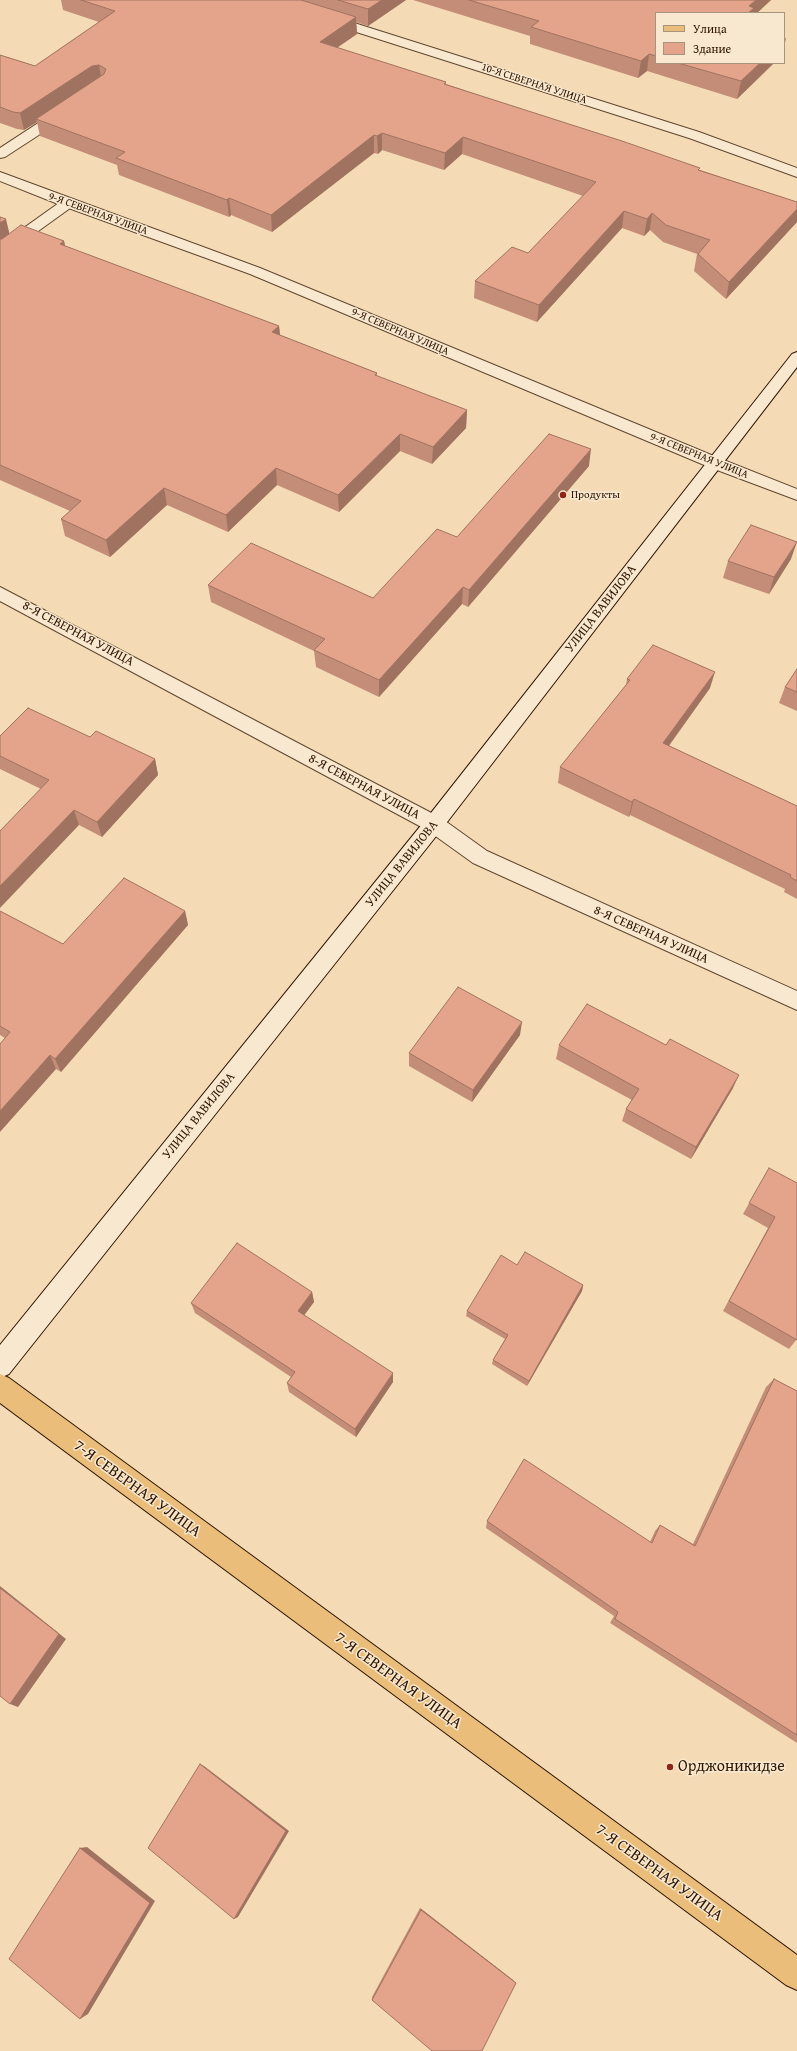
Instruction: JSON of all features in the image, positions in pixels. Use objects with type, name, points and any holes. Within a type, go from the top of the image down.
[{"type":"main road","name":"7-Я СЕВЕРНАЯ УЛИЦА","points":[[0,1387],[797,1974]]},
{"type":"street","name":"10-Я СЕВЕРНАЯ УЛИЦА","points":[[314,14],[694,135],[797,173]]},
{"type":"street","points":[[0,154],[75,105]]},
{"type":"street","name":"9-Я СЕВЕРНАЯ УЛИЦА","points":[[0,176],[68,203],[255,271],[715,463],[797,495]]},
{"type":"street","points":[[0,252],[68,203]]},
{"type":"street","name":"УЛИЦА ВАВИЛОВА","points":[[0,1365],[434,824],[797,357]]},
{"type":"street","name":"8-Я СЕВЕРНАЯ УЛИЦА","points":[[0,593],[434,824],[480,857],[797,1001]]},
{"type":"building","points":[[81,0],[301,0],[356,17],[320,42],[446,82],[444,84],[622,141],[700,168],[698,170],[797,202],[797,209],[729,282],[698,254],[710,240],[666,225],[652,213],[647,219],[624,211],[539,305],[475,281],[512,247],[528,253],[596,182],[463,137],[445,153],[382,133],[377,136],[374,135],[271,215],[229,198],[227,200],[116,158],[125,152],[36,119],[104,74],[106,69],[99,65],[92,66],[20,113],[0,107],[0,55],[35,66],[115,11]]},
{"type":"building","points":[[338,0],[382,0],[368,9]]},
{"type":"building","points":[[469,0],[756,0],[749,6],[754,8],[749,12],[655,12],[655,56],[649,54],[641,61],[531,27],[539,21]]},
{"type":"building","points":[[682,64],[759,64],[741,81]]},
{"type":"building","points":[[0,217],[6,219],[0,223]]},
{"type":"building","points":[[21,225],[64,241],[60,244],[279,326],[272,332],[377,373],[375,375],[467,410],[433,447],[400,434],[338,495],[276,468],[226,515],[164,488],[106,540],[61,519],[81,501],[0,465],[0,239]]},
{"type":"building","points":[[549,434],[591,449],[469,590],[463,587],[379,680],[314,650],[325,639],[208,585],[251,543],[373,598],[437,529],[457,537]]},
{"type":"building","points":[[751,525],[797,542],[774,577],[728,561]]},
{"type":"building","points":[[653,645],[715,672],[663,743],[797,806],[797,881],[790,877],[791,875],[634,799],[632,802],[560,767],[630,680],[627,679]]},
{"type":"building","points":[[797,669],[797,692],[785,687]]},
{"type":"building","points":[[28,708],[90,737],[96,731],[155,759],[97,822],[74,810],[0,886],[0,831],[49,780],[0,756],[0,736]]},
{"type":"building","points":[[124,878],[185,911],[55,1059],[50,1055],[0,1111],[0,1044],[10,1032],[0,1026],[0,911],[63,944]]},
{"type":"building","points":[[458,987],[522,1022],[473,1090],[409,1053]]},
{"type":"building","points":[[587,1004],[666,1045],[670,1039],[739,1075],[696,1147],[626,1109],[639,1089],[559,1045]]},
{"type":"building","points":[[769,1168],[797,1183],[797,1340],[729,1301],[775,1217],[749,1203]]},
{"type":"building","points":[[237,1243],[312,1292],[298,1311],[393,1373],[355,1429],[287,1383],[295,1372],[191,1303]]},
{"type":"building","points":[[525,1252],[583,1285],[529,1381],[493,1360],[508,1335],[467,1311],[501,1255],[517,1265]]},
{"type":"building","points":[[774,1379],[797,1391],[797,1735],[615,1619],[618,1612],[487,1521],[524,1459],[652,1543],[660,1525],[695,1546]]},
{"type":"building","points":[[0,1588],[59,1634],[10,1704],[0,1696]]},
{"type":"building","points":[[200,1764],[286,1831],[234,1919],[148,1848]]},
{"type":"building","points":[[80,1848],[150,1903],[80,2019],[9,1959]]},
{"type":"building","points":[[421,1910],[516,1983],[482,2051],[432,2051],[372,2000]]},
{"type":"place","name":"Продукты","points":[[563,495]]},
{"type":"place","name":"Орджоникидзе","points":[[670,1767]]}]
